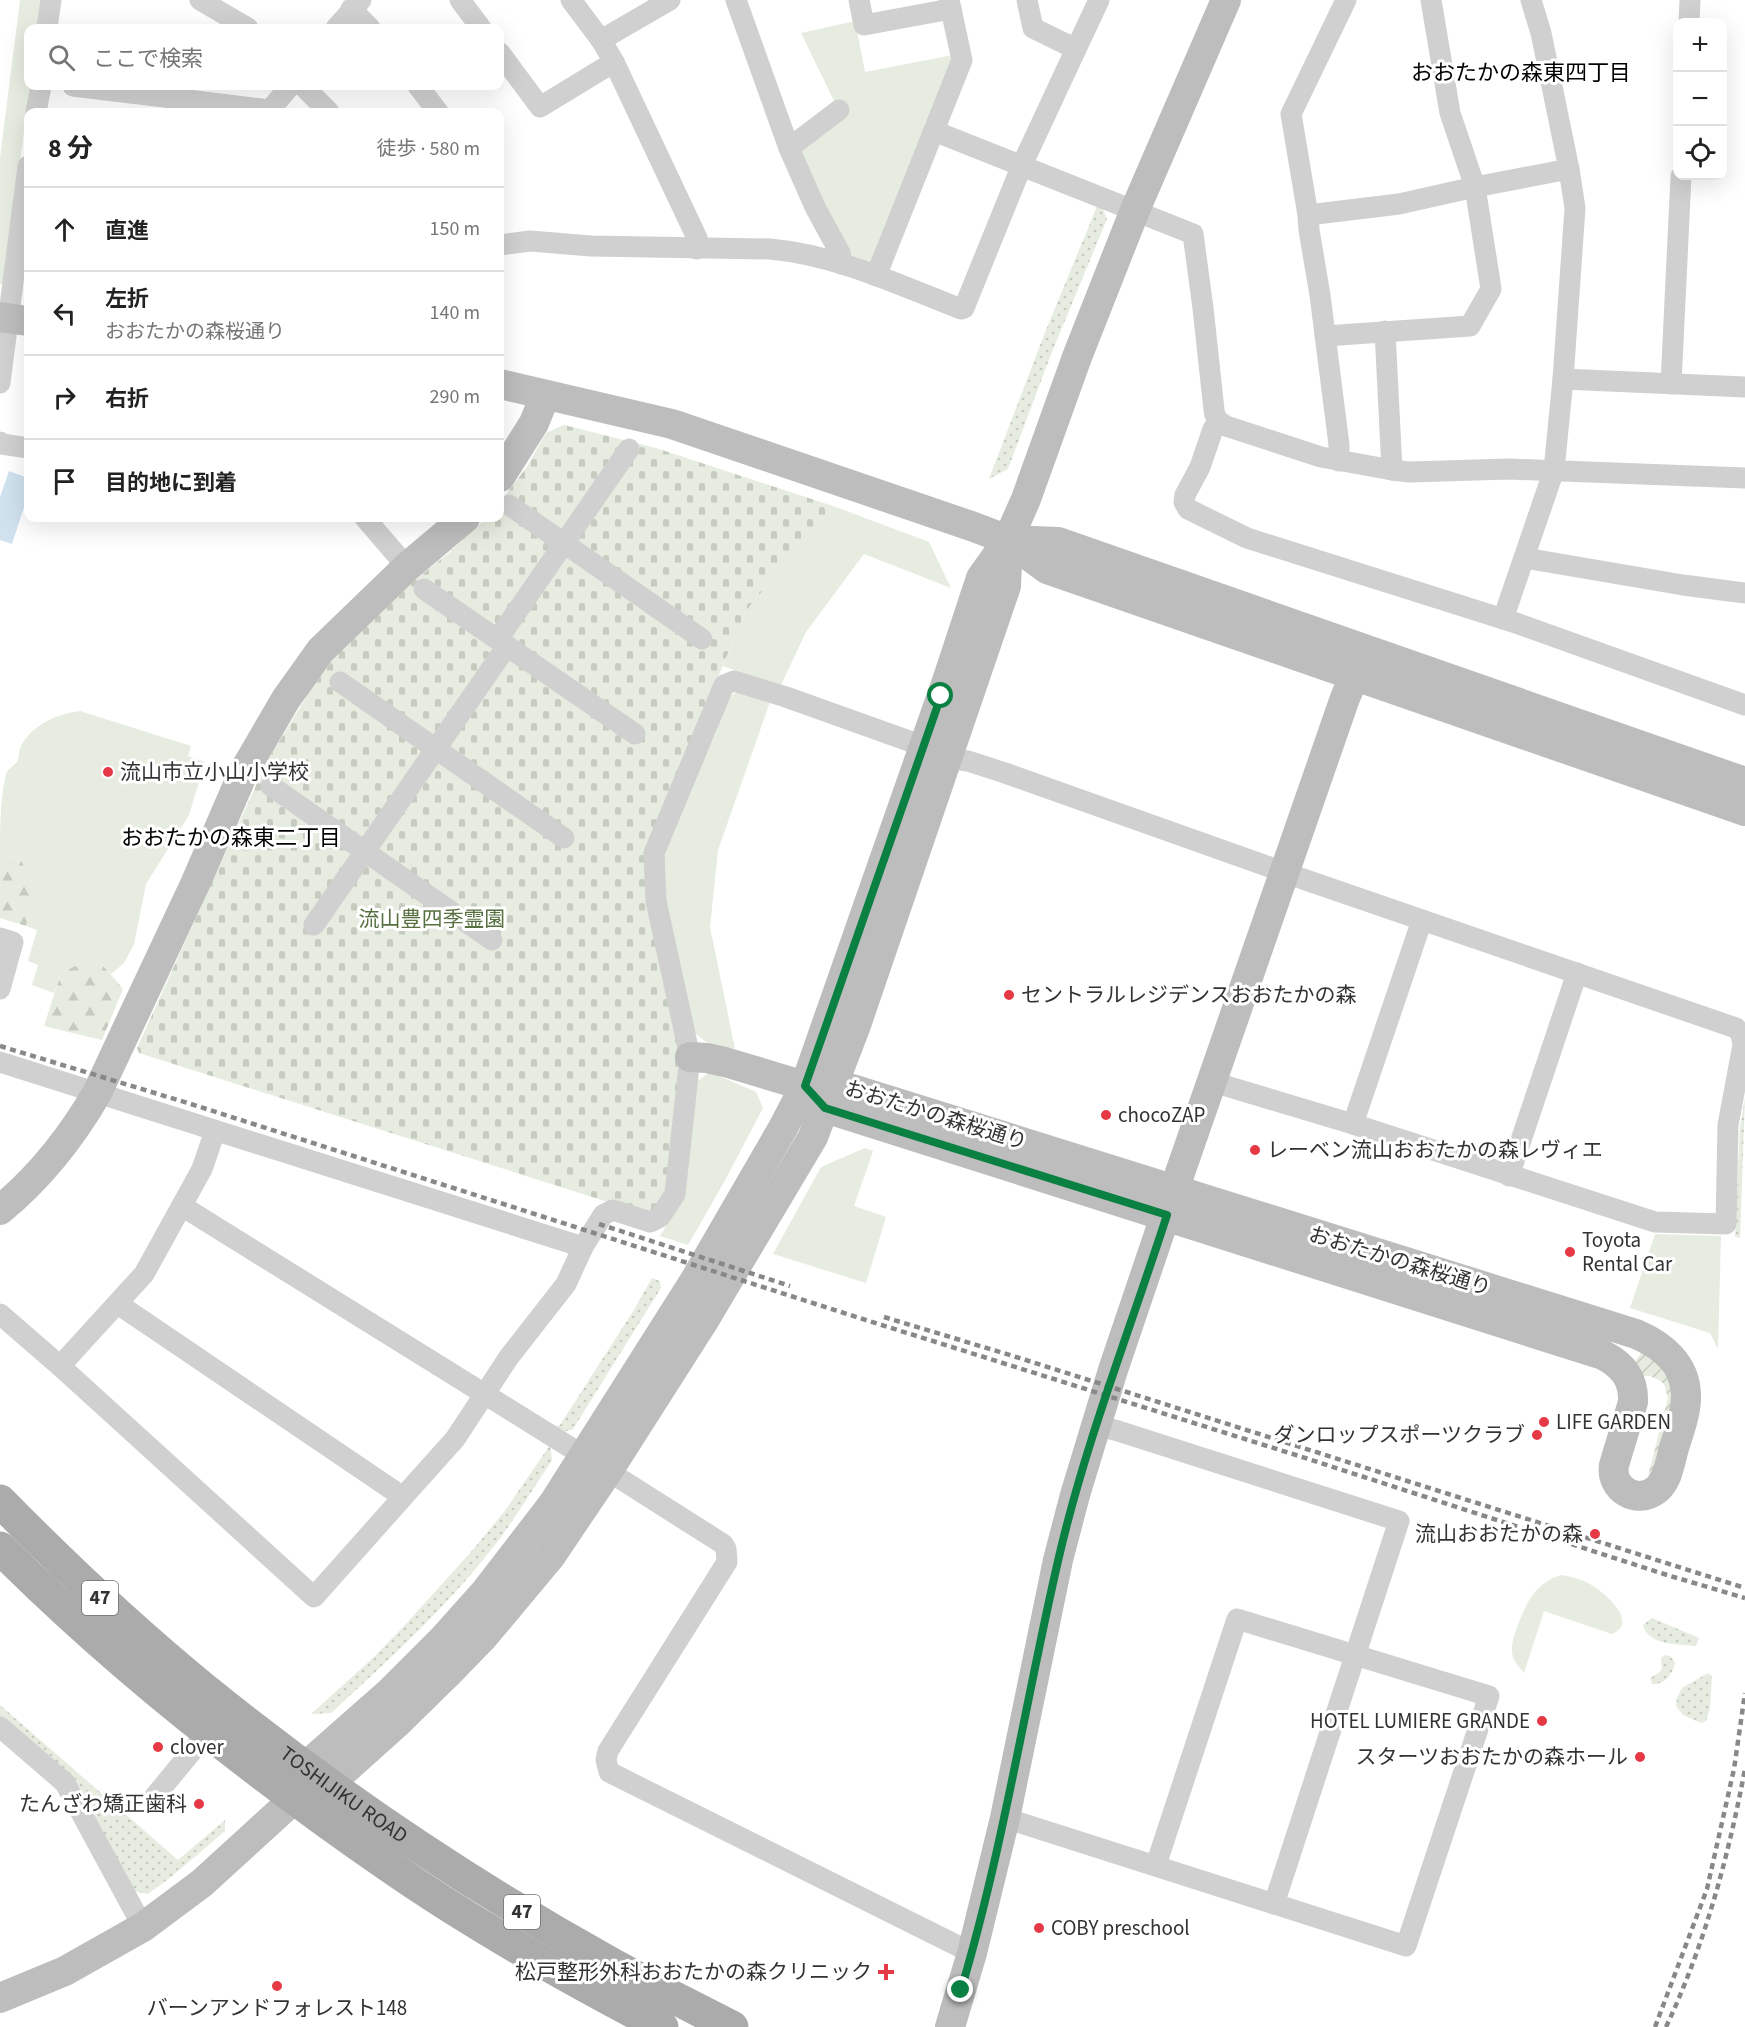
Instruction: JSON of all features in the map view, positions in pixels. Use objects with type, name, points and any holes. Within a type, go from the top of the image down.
[{"type":"main road","name":"TOSHIJIKU ROAD","points":[[0,1502],[138,1632],[205,1689],[317,1775],[496,1897],[603,1959],[732,2027]]},
{"type":"main road","name":"TOSHIJIKU ROAD","points":[[0,1548],[98,1640],[207,1733],[294,1799],[390,1867],[460,1912],[532,1956],[662,2027]]},
{"type":"street","points":[[48,24],[51,0]]},
{"type":"street","points":[[460,0],[478,24]]},
{"type":"street","points":[[571,0],[601,40],[614,62],[697,238],[697,249]]},
{"type":"street","points":[[601,40],[670,0]]},
{"type":"street","points":[[736,0],[789,148],[815,207],[837,248],[842,264]]},
{"type":"street","points":[[859,0],[864,25],[950,4],[962,60],[876,276]]},
{"type":"street","points":[[1028,0],[1033,28],[1076,49]]},
{"type":"street","points":[[504,245],[530,242],[591,246],[770,249],[797,252],[842,264],[961,309],[964,308],[1022,165],[1099,0]]},
{"type":"street","points":[[0,1998],[64,1971],[143,1927],[202,1883],[317,1775],[423,1698],[484,1636],[550,1557],[596,1464],[748,1247],[813,1137],[821,1093],[856,1025],[935,752],[1006,586],[1008,540],[1026,499],[1077,357],[1135,210],[1226,0]]},
{"type":"street","points":[[1339,461],[1325,336],[1292,114],[1346,0]]},
{"type":"street","points":[[1325,336],[1470,326],[1491,289],[1474,187],[1450,113],[1431,0]]},
{"type":"street","points":[[1503,619],[1554,470],[1575,208],[1541,33],[1531,0]]},
{"type":"street","points":[[1689,18],[1690,0]]},
{"type":"street","points":[[207,2],[242,24]]},
{"type":"street","points":[[339,24],[356,5],[368,24]]},
{"type":"street","points":[[504,58],[540,107],[614,62]]},
{"type":"street","points":[[37,108],[39,90]]},
{"type":"street","points":[[106,90],[254,108]]},
{"type":"street","points":[[272,108],[287,90]]},
{"type":"street","points":[[307,90],[324,108]]},
{"type":"street","points":[[421,90],[435,108]]},
{"type":"street","points":[[789,148],[839,110]]},
{"type":"street","points":[[934,131],[1193,234],[1214,410],[1219,422],[1339,461],[1392,470],[1554,470],[1745,478]]},
{"type":"street","points":[[1308,215],[1399,204],[1569,169]]},
{"type":"street","points":[[1671,384],[1681,180]]},
{"type":"street","points":[[0,383],[12,318],[24,217]]},
{"type":"street","points":[[1385,331],[1392,470]]},
{"type":"street","points":[[1563,379],[1745,387]]},
{"type":"street","points":[[504,385],[672,424],[974,527],[1008,540],[1047,569],[1745,811]]},
{"type":"street","points":[[504,471],[534,423],[545,396]]},
{"type":"street","points":[[1219,422],[1213,429],[1200,467],[1185,495],[1184,502],[1188,509],[1246,538],[1503,619],[1745,705]]},
{"type":"street","points":[[0,442],[24,447]]},
{"type":"street","points":[[314,925],[436,749],[564,545],[629,449]]},
{"type":"street","points":[[509,506],[702,639]]},
{"type":"street","points":[[368,522],[415,578],[634,734]]},
{"type":"street","points":[[0,1210],[50,1162],[75,1129],[97,1093],[196,882],[244,771],[286,699],[321,650],[415,578],[462,522]]},
{"type":"street","points":[[1008,540],[1058,542],[1745,782]]},
{"type":"street","points":[[1525,558],[1683,585],[1745,593]]},
{"type":"street","points":[[950,2027],[972,1953],[1005,1818],[1058,1560],[1096,1426],[1170,1203],[1345,698],[1355,675]]},
{"type":"street","points":[[0,1314],[315,1597],[455,1439],[509,1357],[566,1284],[603,1215],[613,1210],[650,1222],[656,1221],[675,1194],[690,1057],[656,901],[654,853],[724,685],[734,681],[1736,1028],[1741,1034],[1743,1045],[1728,1125],[1726,1224],[1655,1222],[1353,1124],[1213,1082]]},
{"type":"street","points":[[340,682],[564,838]]},
{"type":"street","points":[[271,786],[492,940]]},
{"type":"street","points":[[1353,1124],[1422,920]]},
{"type":"street","points":[[0,938],[13,942],[0,989]]},
{"type":"street","points":[[1509,1176],[1577,973]]},
{"type":"street","name":"おおたかの森桜通り","points":[[690,1057],[725,1062],[1170,1203],[1636,1334],[1661,1347]]},
{"type":"street","points":[[0,1062],[584,1247]]},
{"type":"street","points":[[60,1366],[144,1274],[202,1169],[214,1131]]},
{"type":"street","name":"おおたかの森桜通り","points":[[1170,1203],[1603,1355],[1622,1367],[1627,1375]]},
{"type":"street","points":[[182,1206],[723,1544],[726,1549],[727,1562],[608,1751],[606,1760],[609,1772],[972,1953]]},
{"type":"street","points":[[118,1304],[403,1497]]},
{"type":"street","points":[[1649,1346],[1661,1347],[1672,1357],[1678,1368],[1687,1395],[1665,1479],[1655,1491],[1642,1496],[1620,1489],[1612,1473],[1633,1402],[1632,1384],[1627,1375],[1632,1359],[1641,1349],[1649,1346]]},
{"type":"street","points":[[1096,1426],[1115,1430],[1399,1521],[1353,1656],[1274,1904]]},
{"type":"street","points":[[1005,1818],[1406,1946],[1489,1696],[1237,1619],[1156,1865]]},
{"type":"street","points":[[0,1727],[65,1783],[143,1927]]},
{"type":"street","points":[[155,1796],[207,1733]]},
{"type":"green space","points":[[20,0],[41,0],[38,24],[24,24],[24,90],[29,90],[27,108],[24,108],[24,131],[4,282],[0,285],[0,158]]},
{"type":"green space","points":[[855,21],[865,72],[953,55],[875,260],[866,264],[852,257],[819,206],[799,145],[841,115],[801,33]]},
{"type":"green space","points":[[1098,204],[1102,206],[1107,219],[1050,357],[1008,469],[989,479],[1044,335]]},
{"type":"green space","name":"流山豊四季霊園","points":[[564,425],[656,448],[833,506],[746,611],[673,783],[647,907],[679,1047],[680,1070],[667,1195],[649,1215],[139,1053],[137,1048],[267,761],[310,691],[334,658],[364,626],[410,584],[450,552],[482,522],[504,522],[504,497],[526,468],[546,433]]},
{"type":"green space","points":[[833,506],[929,542],[951,588],[864,554],[806,632],[780,687],[723,666],[746,611]]},
{"type":"green space","points":[[740,691],[770,702],[718,850],[710,927],[735,1049],[706,1042],[692,1031],[662,900],[663,859],[667,843],[716,732],[729,696]]},
{"type":"green space","points":[[80,711],[191,746],[188,756],[205,762],[189,815],[146,884],[134,944],[124,963],[111,974],[95,956],[61,973],[54,993],[32,985],[38,965],[28,961],[37,930],[26,926],[35,887],[19,856],[0,858],[1,804],[6,774],[18,760],[20,748],[26,739],[38,726],[54,718]]},
{"type":"green space","points":[[19,856],[35,887],[26,926],[0,918],[0,858]]},
{"type":"green space","points":[[95,956],[123,989],[102,1040],[44,1026],[61,973]]},
{"type":"green space","points":[[710,1072],[756,1092],[763,1108],[688,1245],[660,1236],[683,1199],[696,1082]]},
{"type":"green space","points":[[1745,1097],[1740,1238],[1735,1237],[1740,1127]]},
{"type":"green space","points":[[865,1148],[873,1151],[854,1206],[886,1217],[866,1283],[773,1254],[821,1167]]},
{"type":"green space","points":[[1655,1234],[1721,1236],[1718,1349],[1710,1333],[1630,1308]]},
{"type":"green space","points":[[652,1278],[660,1281],[661,1288],[573,1429],[561,1433],[552,1428],[560,1425]]},
{"type":"green space","points":[[1641,1353],[1651,1353],[1674,1389],[1659,1472],[1647,1480],[1668,1398],[1664,1384],[1650,1376],[1642,1376],[1635,1362]]},
{"type":"green space","points":[[550,1445],[552,1460],[506,1530],[467,1579],[401,1648],[331,1713],[311,1714],[374,1657],[471,1552],[504,1512]]},
{"type":"green space","points":[[1562,1575],[1587,1582],[1610,1600],[1621,1615],[1620,1629],[1612,1634],[1544,1611],[1524,1673],[1512,1653],[1514,1637],[1521,1617],[1539,1588],[1553,1578]]},
{"type":"green space","points":[[1652,1618],[1699,1638],[1696,1646],[1665,1643],[1651,1637],[1643,1625]]},
{"type":"green space","points":[[1665,1655],[1670,1656],[1675,1662],[1672,1671],[1661,1683],[1652,1684],[1650,1678],[1660,1672],[1661,1658]]},
{"type":"green space","points":[[1708,1673],[1712,1676],[1710,1708],[1706,1721],[1701,1723],[1683,1715],[1676,1706],[1677,1698],[1682,1688]]},
{"type":"green space","points":[[0,1705],[178,1860],[225,1820],[225,1831],[148,1894],[133,1891],[75,1779],[0,1717]]},
{"type":"water","points":[[9,471],[24,477],[24,507],[12,544],[0,540],[0,497]]},
{"type":"railway","points":[[0,1046],[191,1104],[1745,1598]]},
{"type":"railway","points":[[599,1224],[790,1286]]},
{"type":"railway","points":[[884,1317],[1745,1588]]},
{"type":"railway","points":[[1655,2027],[1707,1889],[1734,1769],[1745,1693]]},
{"type":"railway","points":[[1666,2027],[1680,1996],[1714,1900],[1745,1769]]},
{"type":"place","name":"流山市立小山小学校","points":[[108,772]]},
{"type":"place","name":"セントラルレジデンスおおたかの森","points":[[1009,995]]},
{"type":"place","name":"chocoZAP","points":[[1106,1115]]},
{"type":"place","name":"レーベン流山おおたかの森レヴィエ","points":[[1255,1150]]},
{"type":"place","name":"Toyota Rental Car","points":[[1570,1252]]},
{"type":"place","name":"LIFE GARDEN","points":[[1544,1422]]},
{"type":"place","name":"ダンロップスポーツクラブ","points":[[1537,1435]]},
{"type":"place","name":"流山おおたかの森","points":[[1595,1534]]},
{"type":"place","name":"HOTEL LUMIERE GRANDE","points":[[1542,1721]]},
{"type":"place","name":"clover","points":[[158,1747]]},
{"type":"place","name":"スターツおおたかの森ホール","points":[[1640,1757]]},
{"type":"place","name":"たんざわ矯正歯科","points":[[199,1804]]},
{"type":"place","name":"COBY preschool","points":[[1039,1928]]},
{"type":"place","name":"松戸整形外科おおたかの森クリニック","points":[[886,1972]]},
{"type":"place","name":"バーンアンドフォレスト148","points":[[277,1986]]},
{"type":"district","name":"おおたかの森東四丁目","points":[[1521,73]]},
{"type":"district","name":"おおたかの森東二丁目","points":[[231,838]]},
{"type":"route","points":[[941,696],[805,1086],[825,1108],[1167,1215],[1113,1370],[1075,1495],[1058,1560],[1005,1818],[961,1990]]}]
